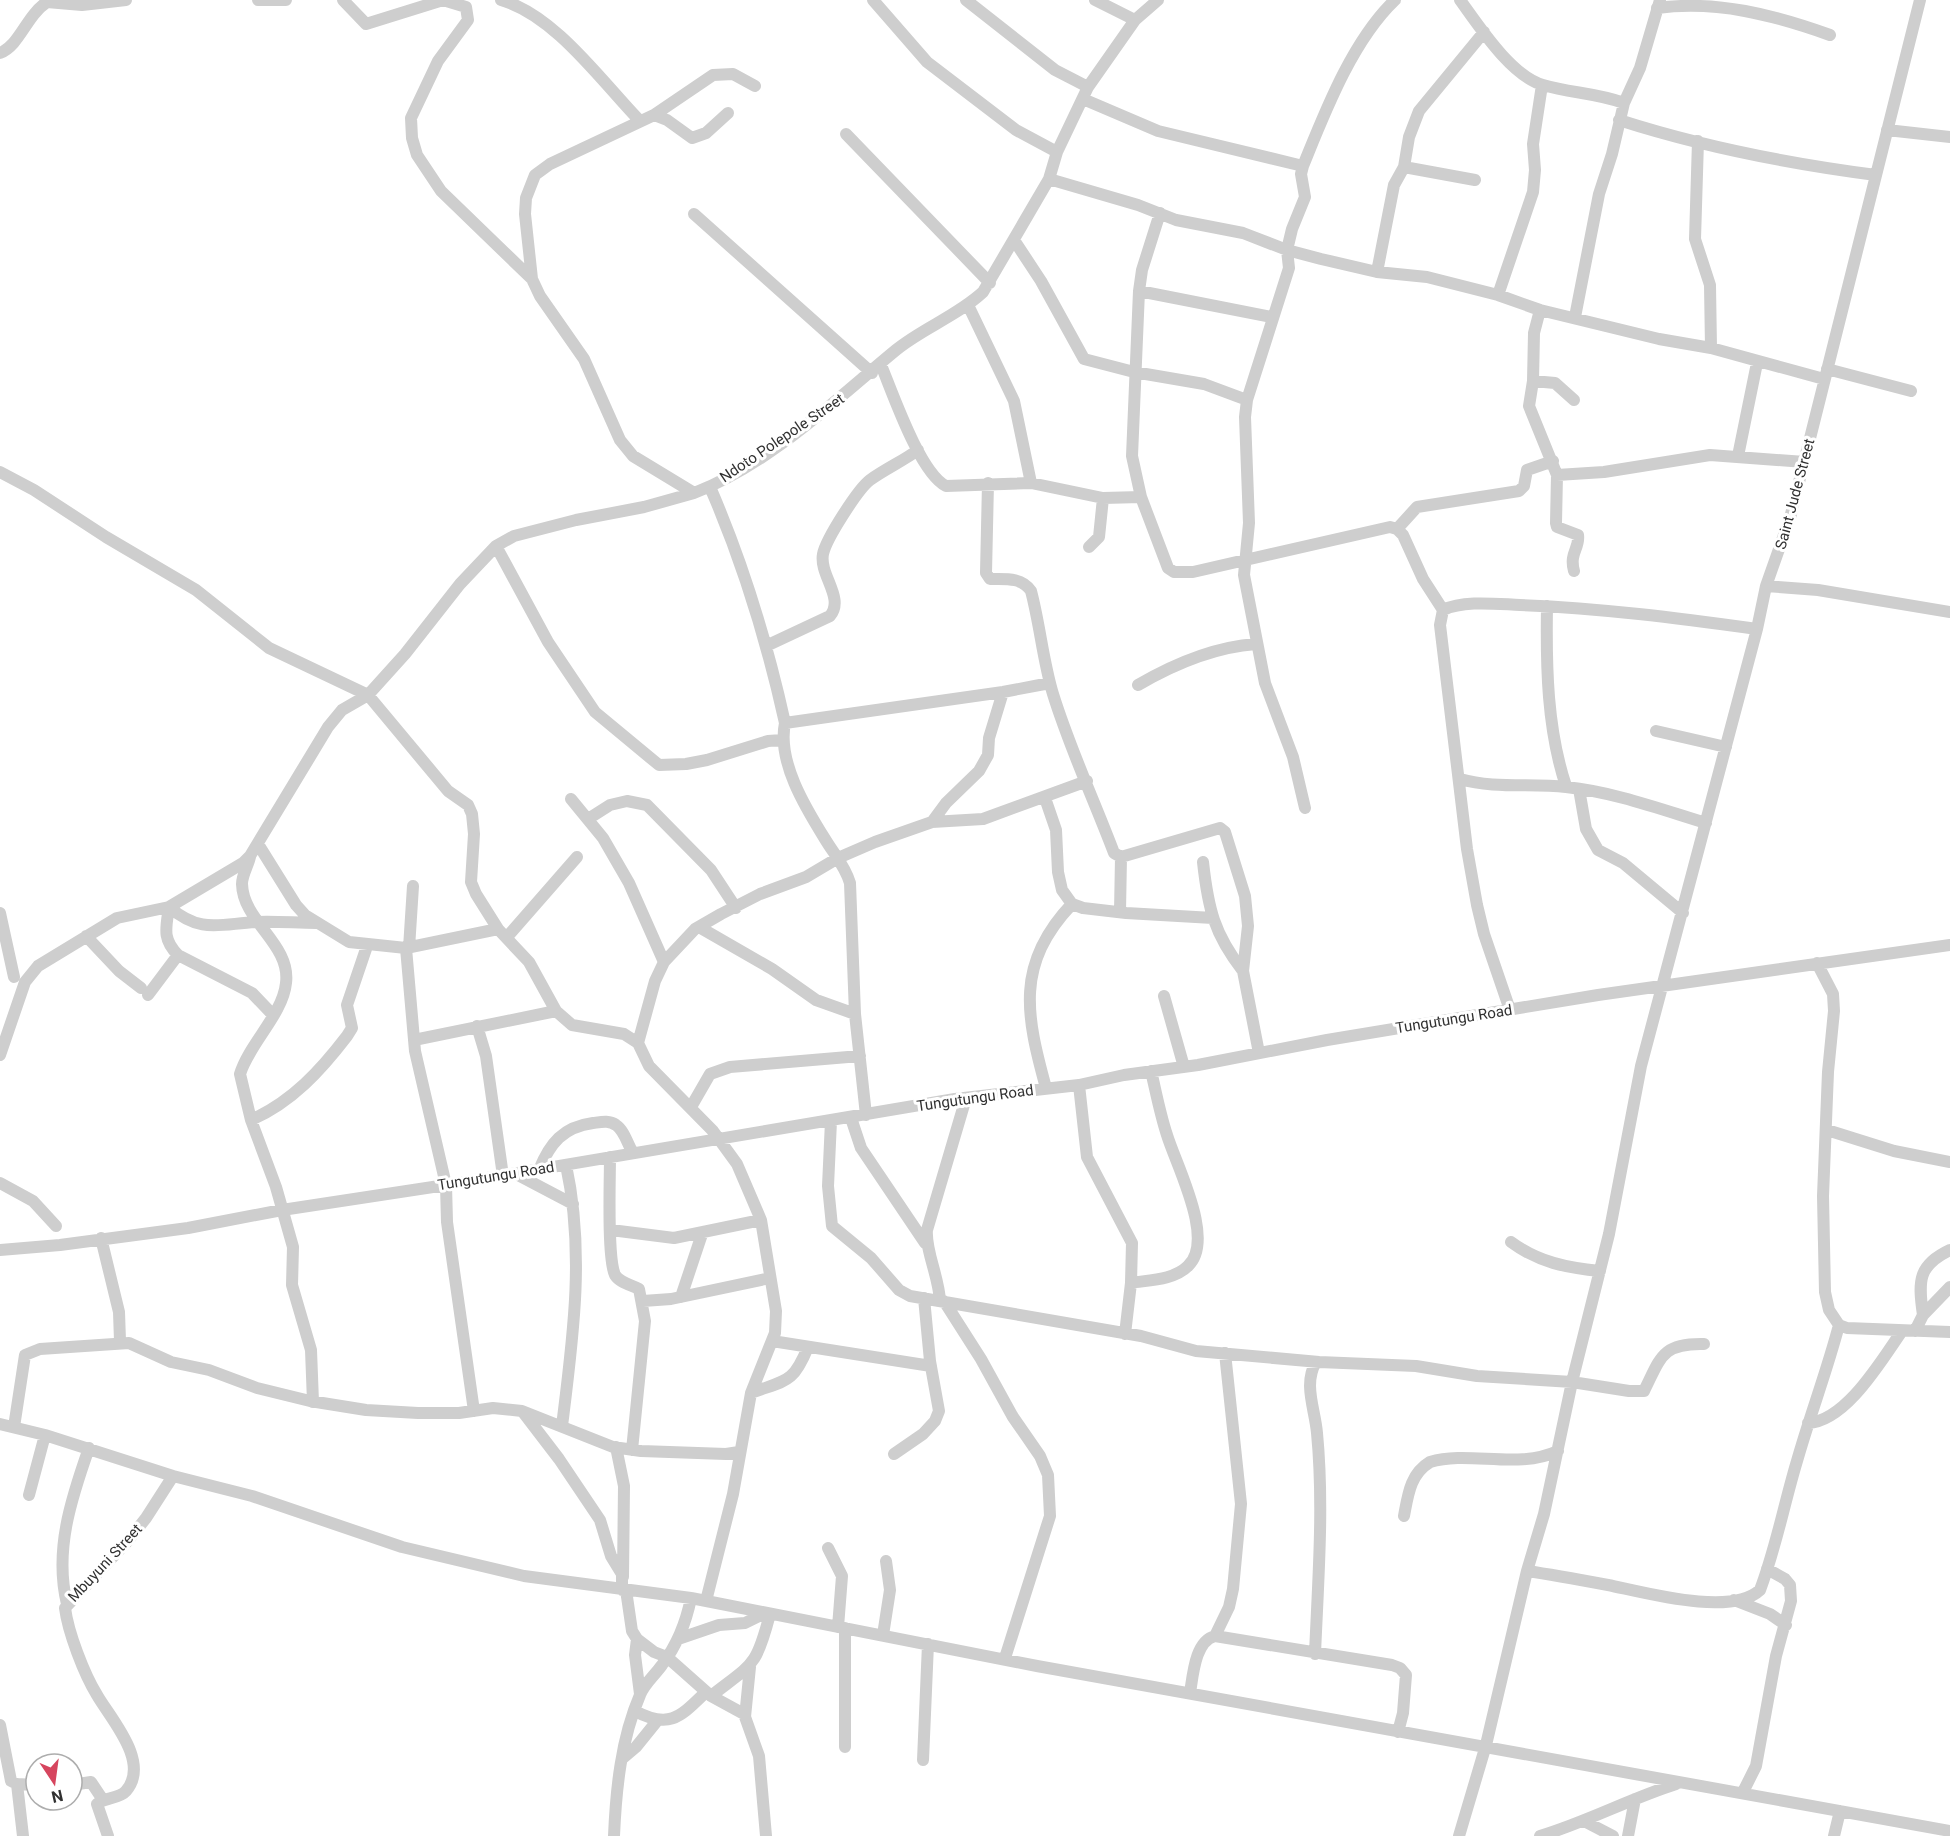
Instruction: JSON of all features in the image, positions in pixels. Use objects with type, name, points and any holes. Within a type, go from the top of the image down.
[{"type":"street","points":[[0,53],[11,46],[28,18],[47,2],[82,5],[126,0]]},
{"type":"street","points":[[258,0],[286,0]]},
{"type":"street","points":[[343,0],[366,24],[443,0],[465,4],[468,20],[438,61],[411,118],[412,138],[417,155],[441,191],[532,279]]},
{"type":"street","points":[[501,0],[524,9],[547,26],[640,121]]},
{"type":"street","points":[[873,0],[927,62],[1016,130],[1057,152]]},
{"type":"street","points":[[966,0],[1055,70],[1088,87]]},
{"type":"street","points":[[1095,0],[1135,20]]},
{"type":"street","name":"Ndoto Polepole Street","points":[[496,546],[523,534],[576,520],[644,507],[710,487],[830,408],[895,351],[938,320],[968,306],[990,283],[1049,179],[1057,152],[1088,87],[1135,20],[1158,0]]},
{"type":"street","points":[[1305,808],[1293,757],[1265,683],[1245,591],[1245,559],[1249,523],[1245,417],[1247,399],[1289,268],[1287,250],[1292,229],[1305,197],[1301,174],[1303,166],[1338,86],[1365,39],[1395,0]]},
{"type":"street","points":[[1460,0],[1512,65],[1542,85],[1604,96],[1624,103]]},
{"type":"street","name":"Saint Jude Street","points":[[1459,1836],[1486,1745],[1558,1451],[1572,1382],[1600,1271],[1641,1066],[1683,913],[1766,586],[1790,518],[1805,462],[1920,0]]},
{"type":"street","points":[[1575,317],[1599,194],[1612,154],[1624,103],[1640,68],[1659,4],[1702,2],[1774,16],[1830,35]]},
{"type":"street","points":[[1377,272],[1392,197],[1404,167],[1408,137],[1419,111],[1484,32]]},
{"type":"street","points":[[694,493],[633,456],[620,440],[584,359],[540,296],[532,279],[525,214],[526,198],[535,176],[550,164],[654,115],[701,81],[721,72],[733,74],[755,86]]},
{"type":"street","points":[[1497,295],[1533,192],[1536,170],[1533,144],[1542,85]]},
{"type":"street","points":[[1083,99],[1158,131],[1303,166]]},
{"type":"street","points":[[654,115],[667,120],[692,138],[706,133],[728,113]]},
{"type":"street","points":[[1619,120],[1660,134],[1826,169],[1876,175]]},
{"type":"street","points":[[1887,130],[1950,137]]},
{"type":"street","points":[[846,134],[990,283]]},
{"type":"street","points":[[1698,141],[1694,225],[1695,239],[1710,285],[1711,348]]},
{"type":"street","points":[[1404,167],[1475,180]]},
{"type":"street","points":[[1049,179],[1194,225],[1244,233],[1287,250],[1377,272],[1427,277],[1497,295],[1540,310],[1659,339],[1711,348],[1757,363],[1911,391]]},
{"type":"street","points":[[1160,213],[1142,270],[1138,291],[1132,456],[1141,497],[1168,568],[1174,572],[1193,572],[1364,531],[1390,527],[1397,529],[1423,579],[1443,610],[1440,625],[1467,849],[1484,934],[1510,1010]]},
{"type":"street","points":[[694,214],[876,369],[918,450],[938,482],[946,486],[1031,483],[1103,498],[1141,497]]},
{"type":"street","points":[[1014,240],[1041,280],[1084,359],[1134,372],[1204,384],[1247,399]]},
{"type":"street","points":[[1138,291],[1272,317]]},
{"type":"street","points":[[968,306],[1014,401],[1031,483]]},
{"type":"street","points":[[1540,310],[1534,333],[1533,381],[1528,406],[1557,475],[1557,527],[1575,532],[1579,539],[1571,558],[1574,571]]},
{"type":"street","points":[[1738,456],[1757,363]]},
{"type":"street","points":[[1533,381],[1555,383],[1574,400]]},
{"type":"street","points":[[766,646],[830,616],[835,610],[835,603],[822,563],[829,540],[863,486],[918,450]]},
{"type":"street","points":[[1557,475],[1604,472],[1710,454],[1805,462]]},
{"type":"street","points":[[1397,529],[1417,507],[1520,490],[1524,486],[1527,470],[1553,461]]},
{"type":"street","points":[[0,472],[34,490],[196,590],[269,648],[369,695],[448,790],[468,805],[472,814],[474,834],[471,882],[503,933],[529,962],[556,1011],[572,1025],[624,1034],[638,1043],[649,1066],[691,1107],[720,1140],[745,1179],[761,1220],[776,1311],[775,1332],[751,1393],[733,1494],[706,1601]]},
{"type":"street","points":[[988,483],[986,573],[990,579],[1020,581],[1026,584],[1031,591],[1050,682],[1069,743],[1087,782],[1114,853],[1121,858]]},
{"type":"street","points":[[710,487],[745,574],[785,723],[782,740],[799,791],[825,840],[847,871],[850,883],[855,1014],[866,1115]]},
{"type":"street","points":[[1089,547],[1099,537],[1103,498]]},
{"type":"street","points":[[313,1402],[311,1350],[294,1300],[291,1272],[293,1248],[251,1120],[240,1074],[286,986],[287,972],[273,941],[258,922],[242,886],[250,856],[293,781],[328,727],[342,710],[369,695],[405,654],[460,584],[496,546],[548,642],[595,712],[659,765],[686,764],[768,741],[782,740]]},
{"type":"street","points":[[1766,586],[1818,590],[1950,612]]},
{"type":"street","points":[[1443,610],[1452,606],[1547,606],[1696,618],[1757,628]]},
{"type":"street","points":[[1547,606],[1549,696],[1558,762],[1566,786]]},
{"type":"street","points":[[1138,685],[1175,665],[1224,648],[1256,644]]},
{"type":"street","points":[[785,723],[1003,692],[1050,682]]},
{"type":"street","points":[[932,822],[946,803],[979,771],[988,755],[989,738],[1003,692]]},
{"type":"street","points":[[1656,731],[1726,747]]},
{"type":"street","points":[[1460,779],[1494,784],[1566,786],[1617,795],[1706,823]]},
{"type":"street","points":[[638,1043],[655,981],[664,962],[699,927],[760,894],[806,877],[838,858],[875,842],[932,822],[983,819],[1087,782]]},
{"type":"street","points":[[1579,789],[1586,829],[1598,850],[1623,863],[1683,913]]},
{"type":"street","points":[[1045,798],[1056,830],[1058,872],[1062,890],[1072,904],[1120,912],[1213,918]]},
{"type":"street","points":[[572,799],[603,838],[629,883],[664,962]]},
{"type":"street","points":[[588,819],[610,806],[627,801],[647,805],[711,870],[736,908]]},
{"type":"street","points":[[1121,858],[1220,828],[1225,832],[1245,896],[1248,926],[1243,970],[1259,1053]]},
{"type":"street","points":[[258,844],[296,905],[316,923],[349,942],[367,946],[408,948],[503,933],[577,857]]},
{"type":"street","points":[[20,979],[117,918],[169,907],[250,856]]},
{"type":"street","points":[[1120,912],[1121,858]]},
{"type":"street","points":[[1203,862],[1209,906],[1213,918],[1223,944],[1243,970]]},
{"type":"street","points":[[413,886],[408,948],[414,1040],[446,1185],[447,1222],[474,1411]]},
{"type":"street","points":[[1046,1089],[1030,1020],[1032,976],[1038,950],[1049,930],[1072,904]]},
{"type":"street","points":[[169,907],[191,921],[207,927],[258,922],[316,923]]},
{"type":"street","points":[[169,907],[164,935],[168,946],[178,955],[235,982],[252,993],[272,1014]]},
{"type":"street","points":[[0,913],[20,979],[0,1055]]},
{"type":"street","points":[[699,927],[772,969],[816,1000],[855,1014]]},
{"type":"street","points":[[86,936],[119,971],[144,991],[178,955]]},
{"type":"street","name":"Tungutungu Road","points":[[0,1250],[60,1245],[188,1228],[282,1210],[516,1174],[966,1098],[1079,1085],[1510,1010],[1950,945]]},
{"type":"street","points":[[251,1120],[278,1106],[301,1088],[347,1036],[352,1028],[347,1005],[367,946]]},
{"type":"street","points":[[1817,963],[1833,994],[1834,1011],[1828,1072],[1823,1196],[1825,1292],[1829,1310],[1839,1325],[1866,1331],[1950,1332]]},
{"type":"street","points":[[0,972],[20,979]]},
{"type":"street","points":[[1164,996],[1184,1067]]},
{"type":"street","points":[[414,1040],[556,1011]]},
{"type":"street","points":[[477,1026],[486,1056],[503,1176]]},
{"type":"street","points":[[691,1107],[710,1074],[730,1067],[860,1056]]},
{"type":"street","points":[[1131,1283],[1178,1274],[1195,1257],[1198,1242],[1191,1198],[1167,1134],[1151,1071]]},
{"type":"street","points":[[1079,1085],[1084,1146],[1100,1185],[1132,1243],[1131,1283],[1125,1334]]},
{"type":"street","points":[[925,1243],[942,1173],[966,1098]]},
{"type":"street","points":[[851,1118],[861,1148],[925,1243],[935,1265],[942,1301],[981,1359],[1013,1417],[1040,1456],[1048,1475],[1050,1516],[1005,1658]]},
{"type":"street","points":[[539,1170],[547,1151],[560,1135],[581,1125],[608,1121],[616,1125],[633,1153]]},
{"type":"street","points":[[831,1121],[828,1186],[831,1226],[872,1258],[899,1290],[910,1296],[1125,1334],[1196,1351],[1316,1362],[1416,1366],[1477,1376],[1572,1382],[1611,1389],[1644,1391],[1655,1365],[1665,1352],[1686,1343],[1704,1344]]},
{"type":"street","points":[[1827,1130],[1894,1151],[1950,1162]]},
{"type":"street","points":[[610,1157],[614,1273],[621,1281],[639,1289],[645,1321],[632,1450]]},
{"type":"street","points":[[562,1426],[577,1295],[573,1204],[566,1165]]},
{"type":"street","points":[[516,1174],[573,1204]]},
{"type":"street","points":[[0,1183],[33,1201],[57,1226]]},
{"type":"street","points":[[611,1230],[674,1239],[761,1220]]},
{"type":"street","points":[[681,1297],[702,1234]]},
{"type":"street","points":[[101,1238],[119,1312],[120,1341]]},
{"type":"street","points":[[1511,1242],[1523,1251],[1551,1263],[1600,1271]]},
{"type":"street","points":[[1923,1315],[1921,1283],[1925,1269],[1932,1258],[1950,1250]]},
{"type":"street","points":[[643,1301],[681,1297],[770,1278]]},
{"type":"street","points":[[1915,1331],[1923,1315],[1950,1287]]},
{"type":"street","points":[[894,1454],[923,1434],[935,1422],[939,1411],[931,1366],[924,1298]]},
{"type":"street","points":[[1527,1571],[1675,1601],[1733,1600],[1755,1594],[1760,1590],[1767,1569],[1808,1423],[1827,1374],[1839,1325]]},
{"type":"street","points":[[1808,1423],[1823,1422],[1841,1411],[1902,1331]]},
{"type":"street","points":[[14,1427],[25,1355],[28,1352],[120,1341],[171,1362],[209,1370],[257,1388],[313,1402],[366,1410],[418,1413],[493,1408],[522,1411],[616,1447],[632,1450],[710,1454],[739,1452]]},
{"type":"street","points":[[772,1341],[931,1366]]},
{"type":"street","points":[[751,1393],[792,1377],[799,1370],[808,1347]]},
{"type":"street","points":[[1215,1636],[1229,1607],[1233,1589],[1241,1504],[1225,1353]]},
{"type":"street","points":[[1315,1654],[1320,1538],[1317,1433],[1310,1377],[1316,1362]]},
{"type":"street","points":[[522,1411],[560,1460],[600,1520],[623,1586],[632,1631],[637,1639],[654,1652],[667,1657],[709,1694],[735,1707],[745,1717],[759,1756],[766,1836]]},
{"type":"street","points":[[0,1424],[89,1448],[173,1476],[252,1496],[402,1547],[524,1576],[623,1586],[691,1598],[1398,1732],[1486,1745],[1678,1783],[1743,1792],[1950,1831]]},
{"type":"street","points":[[29,1495],[45,1435]]},
{"type":"street","points":[[616,1447],[624,1486],[623,1586]]},
{"type":"street","points":[[68,1604],[62,1552],[73,1500],[89,1448]]},
{"type":"street","points":[[1404,1516],[1413,1478],[1430,1462],[1437,1460],[1524,1460],[1545,1457],[1558,1451]]},
{"type":"street","name":"Mbuyuni Street","points":[[103,1800],[125,1792],[133,1772],[127,1741],[96,1695],[65,1611],[68,1604],[99,1574],[134,1534],[173,1476]]},
{"type":"street","points":[[828,1548],[842,1576],[844,1747]]},
{"type":"street","points":[[883,1635],[890,1590],[886,1561]]},
{"type":"street","points":[[1743,1792],[1755,1766],[1776,1656],[1791,1601],[1790,1585],[1785,1579],[1767,1569]]},
{"type":"street","points":[[614,1836],[617,1785],[640,1694],[667,1657],[684,1628],[691,1598]]},
{"type":"street","points":[[1733,1600],[1770,1614],[1786,1625]]},
{"type":"street","points":[[678,1639],[719,1625],[745,1623],[767,1614]]},
{"type":"street","points":[[745,1717],[750,1667],[764,1641],[767,1614]]},
{"type":"street","points":[[1190,1693],[1202,1645],[1208,1638],[1215,1636],[1392,1665],[1405,1671],[1403,1713],[1398,1732]]},
{"type":"street","points":[[637,1639],[635,1655],[640,1694]]},
{"type":"street","points":[[923,1760],[928,1644]]},
{"type":"street","points":[[635,1711],[657,1721],[669,1721],[750,1667]]},
{"type":"street","points":[[622,1758],[636,1747],[657,1721]]},
{"type":"street","points":[[0,1725],[10,1779],[17,1784],[24,1784]]},
{"type":"street","points":[[84,1783],[91,1782],[103,1800],[97,1804],[108,1836]]},
{"type":"street","points":[[1540,1836],[1678,1783]]},
{"type":"street","points":[[17,1784],[23,1836]]},
{"type":"street","points":[[1628,1836],[1635,1799]]},
{"type":"street","points":[[1834,1836],[1840,1811]]},
{"type":"street","points":[[1584,1821],[1613,1836]]}]
